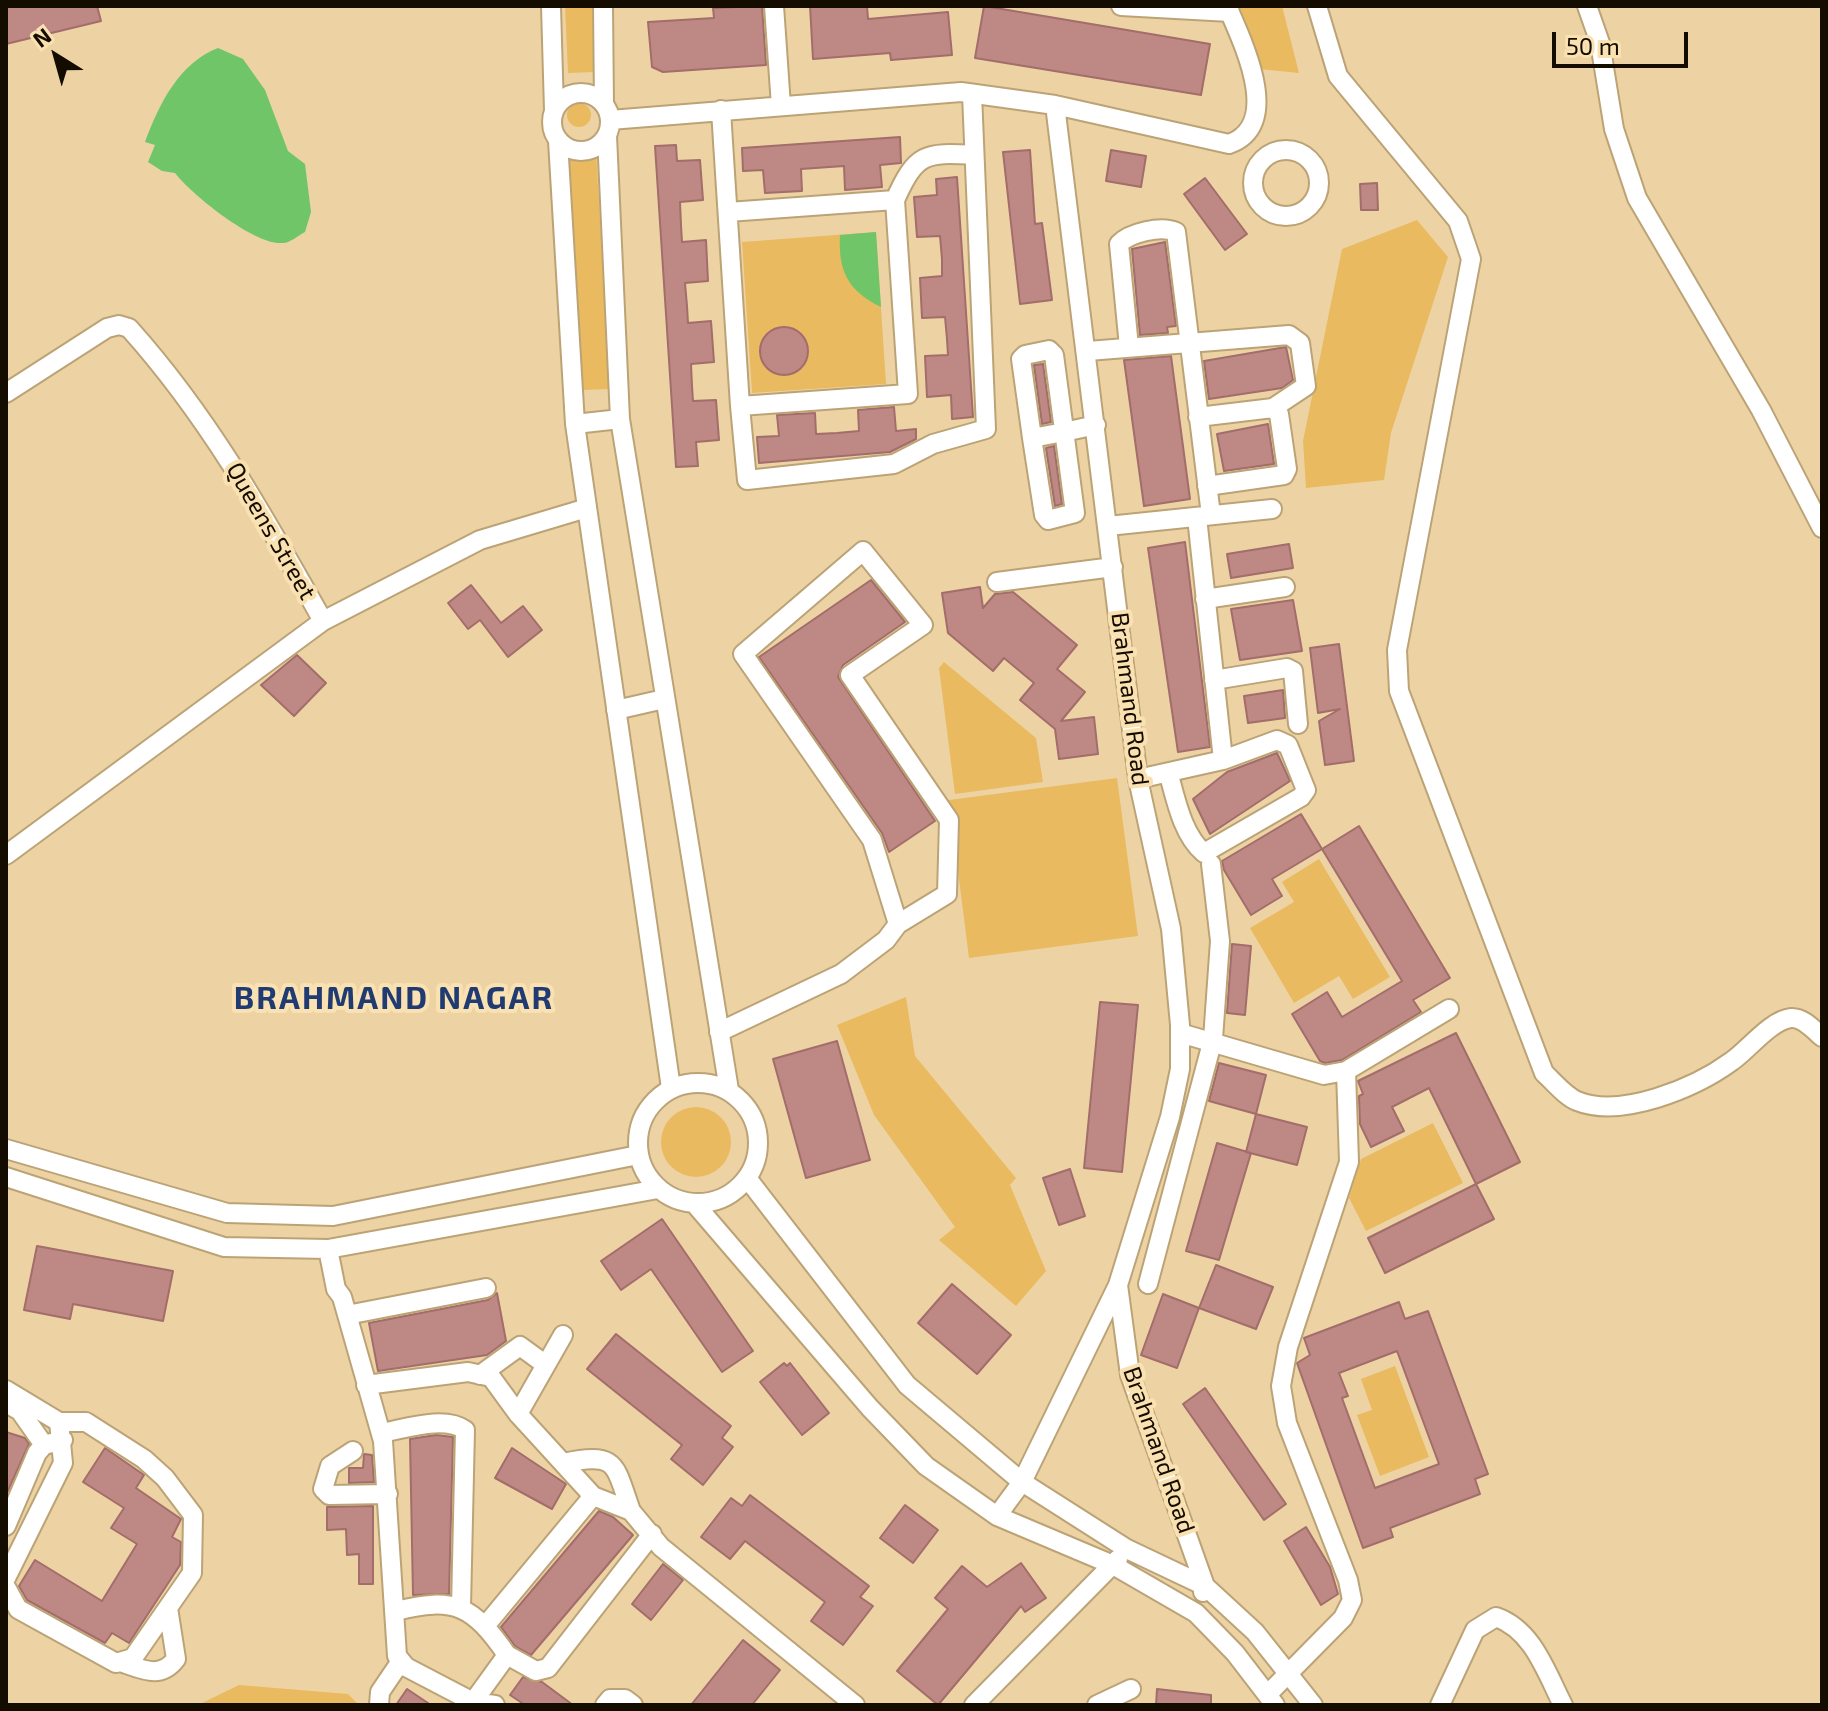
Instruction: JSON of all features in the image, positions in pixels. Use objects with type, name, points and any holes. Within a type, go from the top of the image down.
[{"type":"street","points":[[551,6],[552,126],[558,141],[575,424],[671,1088]]},
{"type":"street","points":[[603,6],[620,419],[729,1090]]},
{"type":"street","points":[[774,6],[781,106]]},
{"type":"street","points":[[607,120],[972,94],[1055,105],[1229,144],[1241,140],[1255,116],[1256,90],[1249,56],[1228,9],[1121,6]]},
{"type":"street","points":[[1317,6],[1338,76],[1458,221],[1471,259],[1397,650],[1399,691],[1544,1073],[1573,1100],[1597,1107],[1644,1105],[1729,1063],[1778,1023],[1792,1018],[1806,1023],[1822,1037]]},
{"type":"street","points":[[1587,6],[1600,43],[1614,129],[1637,198],[1761,410],[1822,528]]},
{"type":"street","points":[[554,110],[566,97],[582,93],[607,120]]},
{"type":"street","points":[[721,110],[747,480],[894,464],[933,444],[986,429],[972,94]]},
{"type":"street","name":"Brahmand Road","points":[[997,1516],[1022,1482],[1118,1285],[1170,1117],[1180,1069],[1171,929],[1138,779],[1088,351],[1055,105]]},
{"type":"street","points":[[558,141],[568,149],[581,152],[596,148],[607,120]]},
{"type":"street","points":[[1229,144],[1254,172]]},
{"type":"street","points":[[740,406],[908,394],[895,200],[909,169],[935,153],[974,155]]},
{"type":"street","points":[[728,212],[895,200]]},
{"type":"street","points":[[1129,347],[1119,244],[1126,236],[1168,228],[1176,232],[1207,486],[1204,516],[1205,599],[1223,760]]},
{"type":"street","name":"Queens Street","points":[[6,393],[107,328],[119,325],[129,328],[176,380],[247,484],[323,621],[480,540],[587,508]]},
{"type":"street","points":[[1088,351],[1289,335],[1300,343],[1306,386],[1273,408],[1198,417]]},
{"type":"street","points":[[1049,350],[1054,355],[1075,513],[1072,516],[1048,520],[1044,515],[1032,438],[1021,359],[1025,355],[1049,350]]},
{"type":"street","points":[[1207,486],[1284,475],[1287,469],[1279,414],[1273,408]]},
{"type":"street","points":[[575,424],[620,419]]},
{"type":"street","points":[[1032,438],[1096,425]]},
{"type":"street","points":[[1108,526],[1272,509]]},
{"type":"street","points":[[719,1032],[841,974],[886,940],[898,924],[947,894],[949,820],[850,675],[923,625],[863,551],[743,654],[872,840],[898,924]]},
{"type":"street","points":[[997,582],[1113,567]]},
{"type":"street","points":[[1205,599],[1285,587]]},
{"type":"street","points":[[6,855],[323,621]]},
{"type":"street","points":[[1214,680],[1287,668],[1293,671],[1298,724]]},
{"type":"street","points":[[616,710],[664,699]]},
{"type":"street","points":[[1138,779],[1169,775],[1223,760],[1273,740],[1288,745],[1306,790],[1301,797],[1204,853],[1197,848],[1178,809],[1169,775]]},
{"type":"street","points":[[1148,1284],[1213,1039],[1220,941],[1211,864]]},
{"type":"street","points":[[1180,1033],[1213,1039],[1324,1075],[1346,1071],[1449,1009]]},
{"type":"street","points":[[694,1203],[926,1466],[997,1516],[1113,1565],[1196,1613],[1235,1653],[1271,1700],[1286,1671],[1343,1618],[1352,1600],[1348,1580],[1287,1423],[1281,1386],[1288,1347],[1349,1162],[1346,1071]]},
{"type":"street","points":[[690,1083],[710,1083],[729,1090],[744,1103],[757,1130],[756,1160],[747,1178],[733,1192],[715,1201],[694,1203],[675,1199],[658,1189],[645,1174],[638,1155],[637,1136],[643,1116],[654,1100],[671,1088],[690,1083]]},
{"type":"street","points":[[6,1149],[227,1213],[333,1216],[638,1155]]},
{"type":"street","points":[[6,1177],[224,1247],[334,1248],[658,1189]]},
{"type":"street","points":[[747,1178],[907,1385],[1022,1482],[1127,1549],[1205,1586],[1255,1632],[1313,1705]]},
{"type":"street","points":[[334,1248],[336,1289],[345,1306],[381,1433],[388,1494],[397,1656],[473,1702],[495,1705]]},
{"type":"street","name":"Brahmand Road","points":[[1118,1285],[1130,1375],[1205,1586]]},
{"type":"street","points":[[345,1306],[486,1288]]},
{"type":"street","points":[[518,1414],[563,1335]]},
{"type":"street","points":[[480,1375],[520,1346],[546,1365]]},
{"type":"street","points":[[366,1385],[468,1372],[491,1377],[518,1414],[593,1496],[631,1511]]},
{"type":"street","points":[[6,1390],[61,1431],[63,1463],[6,1578]]},
{"type":"street","points":[[6,1403],[20,1411],[44,1445]]},
{"type":"street","points":[[6,1526],[37,1453],[61,1431],[86,1422],[144,1459],[165,1478],[193,1515],[192,1573],[133,1658],[116,1663],[18,1609],[6,1587]]},
{"type":"street","points":[[381,1433],[428,1424],[458,1425],[465,1430],[461,1607]]},
{"type":"street","points":[[353,1451],[330,1466],[323,1489],[329,1495],[388,1494]]},
{"type":"street","points":[[563,1463],[595,1457],[609,1461],[618,1473],[631,1511],[667,1552],[855,1705]]},
{"type":"street","points":[[486,1625],[593,1496]]},
{"type":"street","points":[[396,1611],[429,1603],[461,1607],[486,1625],[507,1655],[536,1671],[548,1668],[652,1534]]},
{"type":"street","points":[[974,1705],[1127,1549]]},
{"type":"street","points":[[1196,1613],[1205,1586]]},
{"type":"street","points":[[120,1662],[156,1674],[168,1669],[176,1659],[168,1608]]},
{"type":"street","points":[[1440,1705],[1475,1630],[1496,1617],[1519,1629],[1531,1644],[1563,1705]]},
{"type":"street","points":[[473,1702],[507,1655]]},
{"type":"street","points":[[379,1705],[380,1692],[401,1661]]},
{"type":"street","points":[[1097,1705],[1131,1689]]},
{"type":"street","points":[[605,1705],[610,1699],[625,1699],[633,1705]]},
{"type":"shaded area","points":[[565,6],[592,6],[595,72],[568,73]]},
{"type":"shaded area","points":[[1233,6],[1282,6],[1299,73],[1259,69]]},
{"type":"shaded area","points":[[218,48],[243,59],[265,90],[288,151],[305,164],[311,212],[305,232],[289,242],[271,242],[241,228],[209,205],[175,173],[162,171],[148,162],[155,145],[145,142],[172,86],[192,64]]},
{"type":"shaded area","points":[[579,103],[587,107],[591,115],[587,123],[579,127],[571,123],[567,115],[571,107]]},
{"type":"shaded area","points":[[596,152],[610,389],[583,390],[569,154]]},
{"type":"shaded area","points":[[1417,220],[1448,257],[1391,433],[1384,480],[1306,488],[1303,441],[1342,249]]},
{"type":"shaded area","points":[[876,232],[886,384],[752,393],[742,242]]},
{"type":"shaded area","points":[[876,232],[881,307],[853,287],[843,269],[840,248],[840,235]]},
{"type":"shaded area","points":[[944,662],[1036,738],[1043,782],[955,794],[939,668]]},
{"type":"shaded area","points":[[1117,778],[1138,936],[969,958],[949,800]]},
{"type":"shaded area","points":[[1319,859],[1390,977],[1353,999],[1339,976],[1294,1003],[1250,928],[1294,902],[1282,882]]},
{"type":"shaded area","points":[[906,997],[915,1056],[1016,1178],[1010,1185],[1046,1271],[1016,1306],[939,1240],[955,1227],[874,1115],[837,1025]]},
{"type":"shaded area","points":[[696,1107],[721,1117],[731,1142],[721,1167],[696,1177],[671,1167],[661,1142],[671,1117]]},
{"type":"shaded area","points":[[1433,1123],[1463,1183],[1366,1231],[1349,1198],[1361,1159]]},
{"type":"shaded area","points":[[1395,1366],[1429,1457],[1380,1476],[1357,1415],[1372,1410],[1361,1379]]},
{"type":"shaded area","points":[[239,1685],[348,1694],[359,1705],[198,1705]]},
{"type":"building","points":[[6,6],[97,6],[101,21],[6,44]]},
{"type":"building","points":[[762,6],[766,65],[663,72],[652,67],[648,22],[714,18],[713,8]]},
{"type":"building","points":[[810,6],[867,6],[868,19],[948,12],[952,55],[891,60],[890,53],[813,59]]},
{"type":"building","points":[[984,6],[1210,44],[1201,95],[975,58]]},
{"type":"building","points":[[900,137],[901,163],[880,165],[882,187],[845,190],[844,166],[801,169],[802,191],[765,193],[763,170],[743,171],[742,148]]},
{"type":"building","points":[[676,145],[677,161],[700,160],[703,200],[680,202],[682,242],[706,240],[708,281],[685,283],[688,323],[711,321],[714,362],[691,364],[693,401],[716,400],[719,440],[696,442],[698,466],[676,467],[655,146]]},
{"type":"building","points":[[1030,150],[1035,224],[1042,223],[1052,300],[1020,304],[1003,152]]},
{"type":"building","points":[[1111,150],[1146,156],[1141,187],[1106,181]]},
{"type":"building","points":[[957,177],[973,417],[952,419],[951,395],[927,397],[925,356],[948,355],[945,317],[922,318],[920,278],[942,276],[942,259],[940,236],[917,237],[914,197],[937,195],[936,179]]},
{"type":"building","points":[[1205,178],[1247,234],[1225,250],[1184,194]]},
{"type":"building","points":[[1377,183],[1378,210],[1361,210],[1360,184]]},
{"type":"building","points":[[1165,242],[1176,326],[1167,327],[1168,333],[1140,335],[1132,249]]},
{"type":"building","points":[[784,327],[801,334],[808,351],[801,368],[784,375],[767,368],[760,351],[767,334]]},
{"type":"building","points":[[1286,347],[1293,380],[1282,388],[1209,399],[1204,361]]},
{"type":"building","points":[[1171,356],[1190,499],[1144,506],[1124,360]]},
{"type":"building","points":[[1043,364],[1051,422],[1042,424],[1034,365]]},
{"type":"building","points":[[894,407],[896,431],[916,429],[916,439],[890,452],[759,463],[757,437],[779,436],[777,415],[815,413],[816,434],[837,433],[859,431],[858,410]]},
{"type":"building","points":[[1268,424],[1274,464],[1224,471],[1217,434]]},
{"type":"building","points":[[1054,446],[1062,504],[1055,506],[1046,448]]},
{"type":"building","points":[[1185,542],[1210,747],[1178,752],[1148,548]]},
{"type":"building","points":[[1289,544],[1293,568],[1231,578],[1227,554]]},
{"type":"building","points":[[871,580],[905,622],[843,665],[838,677],[935,821],[889,852],[882,833],[759,657]]},
{"type":"building","points":[[471,585],[501,623],[523,606],[542,630],[508,657],[480,620],[468,629],[448,603]]},
{"type":"building","points":[[980,587],[983,608],[995,594],[1013,592],[1077,645],[1057,669],[1085,692],[1061,721],[1094,717],[1098,754],[1059,759],[1055,729],[1020,700],[1034,683],[1004,658],[993,671],[948,633],[942,593]]},
{"type":"building","points":[[1293,600],[1302,651],[1240,660],[1231,609]]},
{"type":"building","points":[[1339,644],[1354,761],[1325,765],[1319,721],[1340,709],[1318,713],[1310,648]]},
{"type":"building","points":[[297,655],[326,683],[294,716],[261,685]]},
{"type":"building","points":[[1283,690],[1285,718],[1248,723],[1244,696]]},
{"type":"building","points":[[1277,753],[1290,781],[1210,834],[1193,799],[1227,772]]},
{"type":"building","points":[[1301,814],[1322,849],[1272,879],[1282,896],[1251,915],[1224,870],[1222,861]]},
{"type":"building","points":[[1359,826],[1450,978],[1413,1000],[1421,1012],[1342,1060],[1325,1063],[1320,1061],[1292,1014],[1327,992],[1342,1017],[1402,981],[1322,849]]},
{"type":"building","points":[[1232,944],[1251,946],[1245,1015],[1227,1013]]},
{"type":"building","points":[[1100,1002],[1138,1005],[1122,1172],[1084,1168]]},
{"type":"building","points":[[1456,1033],[1520,1162],[1476,1184],[1429,1088],[1392,1107],[1404,1131],[1371,1147],[1360,1124],[1359,1096],[1363,1094],[1358,1081]]},
{"type":"building","points":[[837,1041],[870,1160],[806,1178],[773,1059]]},
{"type":"building","points":[[1219,1063],[1266,1075],[1256,1114],[1209,1101]]},
{"type":"building","points":[[1256,1114],[1307,1127],[1297,1165],[1246,1152]]},
{"type":"building","points":[[1217,1143],[1251,1153],[1219,1260],[1186,1251]]},
{"type":"building","points":[[1070,1169],[1085,1216],[1059,1225],[1043,1178]]},
{"type":"building","points":[[1476,1184],[1494,1219],[1385,1273],[1368,1238]]},
{"type":"building","points":[[662,1219],[753,1351],[722,1372],[651,1269],[621,1290],[601,1261]]},
{"type":"building","points":[[37,1246],[173,1271],[163,1321],[73,1304],[70,1319],[24,1310]]},
{"type":"building","points":[[1216,1265],[1273,1287],[1256,1329],[1199,1308]]},
{"type":"building","points":[[952,1284],[1011,1335],[977,1374],[918,1323]]},
{"type":"building","points":[[497,1293],[506,1341],[487,1355],[378,1371],[369,1323],[488,1300]]},
{"type":"building","points":[[1163,1294],[1199,1308],[1177,1368],[1141,1355]]},
{"type":"building","points":[[1399,1302],[1405,1319],[1428,1311],[1488,1474],[1475,1479],[1480,1494],[1390,1528],[1393,1537],[1363,1548],[1297,1363],[1310,1355],[1304,1338]],"holes":[[[1397,1351],[1439,1464],[1375,1488],[1342,1398],[1348,1396],[1339,1373]]]},
{"type":"building","points":[[616,1334],[731,1426],[722,1438],[733,1447],[703,1485],[671,1459],[682,1445],[587,1369]]},
{"type":"building","points":[[784,1363],[787,1366],[790,1363],[829,1413],[802,1435],[760,1382]]},
{"type":"building","points":[[1205,1388],[1286,1504],[1264,1520],[1183,1404]]},
{"type":"building","points":[[6,1432],[25,1438],[29,1444],[6,1495]]},
{"type":"building","points":[[436,1435],[453,1437],[449,1594],[413,1595],[410,1439]]},
{"type":"building","points":[[105,1448],[144,1475],[136,1488],[181,1519],[172,1537],[181,1542],[180,1565],[129,1643],[112,1633],[105,1643],[27,1600],[19,1586],[35,1560],[102,1601],[137,1544],[111,1528],[124,1508],[83,1482]]},
{"type":"building","points":[[512,1448],[566,1484],[552,1509],[495,1478]]},
{"type":"building","points":[[364,1454],[372,1455],[374,1482],[349,1483],[349,1468],[363,1468]]},
{"type":"building","points":[[750,1495],[869,1586],[860,1597],[873,1606],[843,1645],[811,1621],[825,1602],[745,1541],[730,1559],[701,1537],[731,1498],[742,1506]]},
{"type":"building","points":[[905,1505],[938,1530],[913,1563],[880,1538]]},
{"type":"building","points":[[373,1506],[373,1584],[359,1584],[359,1554],[347,1555],[346,1529],[327,1530],[327,1507]]},
{"type":"building","points":[[599,1511],[613,1517],[633,1535],[531,1655],[515,1646],[501,1627]]},
{"type":"building","points":[[1306,1527],[1330,1567],[1338,1594],[1321,1605],[1284,1541]]},
{"type":"building","points":[[1021,1563],[1046,1598],[1025,1612],[1021,1606],[938,1705],[897,1671],[948,1609],[935,1598],[962,1566],[987,1587]]},
{"type":"building","points":[[663,1564],[683,1580],[651,1620],[632,1604]]},
{"type":"building","points":[[743,1640],[780,1670],[752,1705],[691,1705]]},
{"type":"building","points":[[523,1677],[542,1682],[573,1705],[525,1705],[510,1695]]},
{"type":"building","points":[[407,1689],[431,1705],[396,1705]]},
{"type":"building","points":[[1157,1689],[1211,1695],[1211,1705],[1156,1705]]},
{"type":"district","name":"BRAHMAND NAGAR","points":[[394,998]]}]
